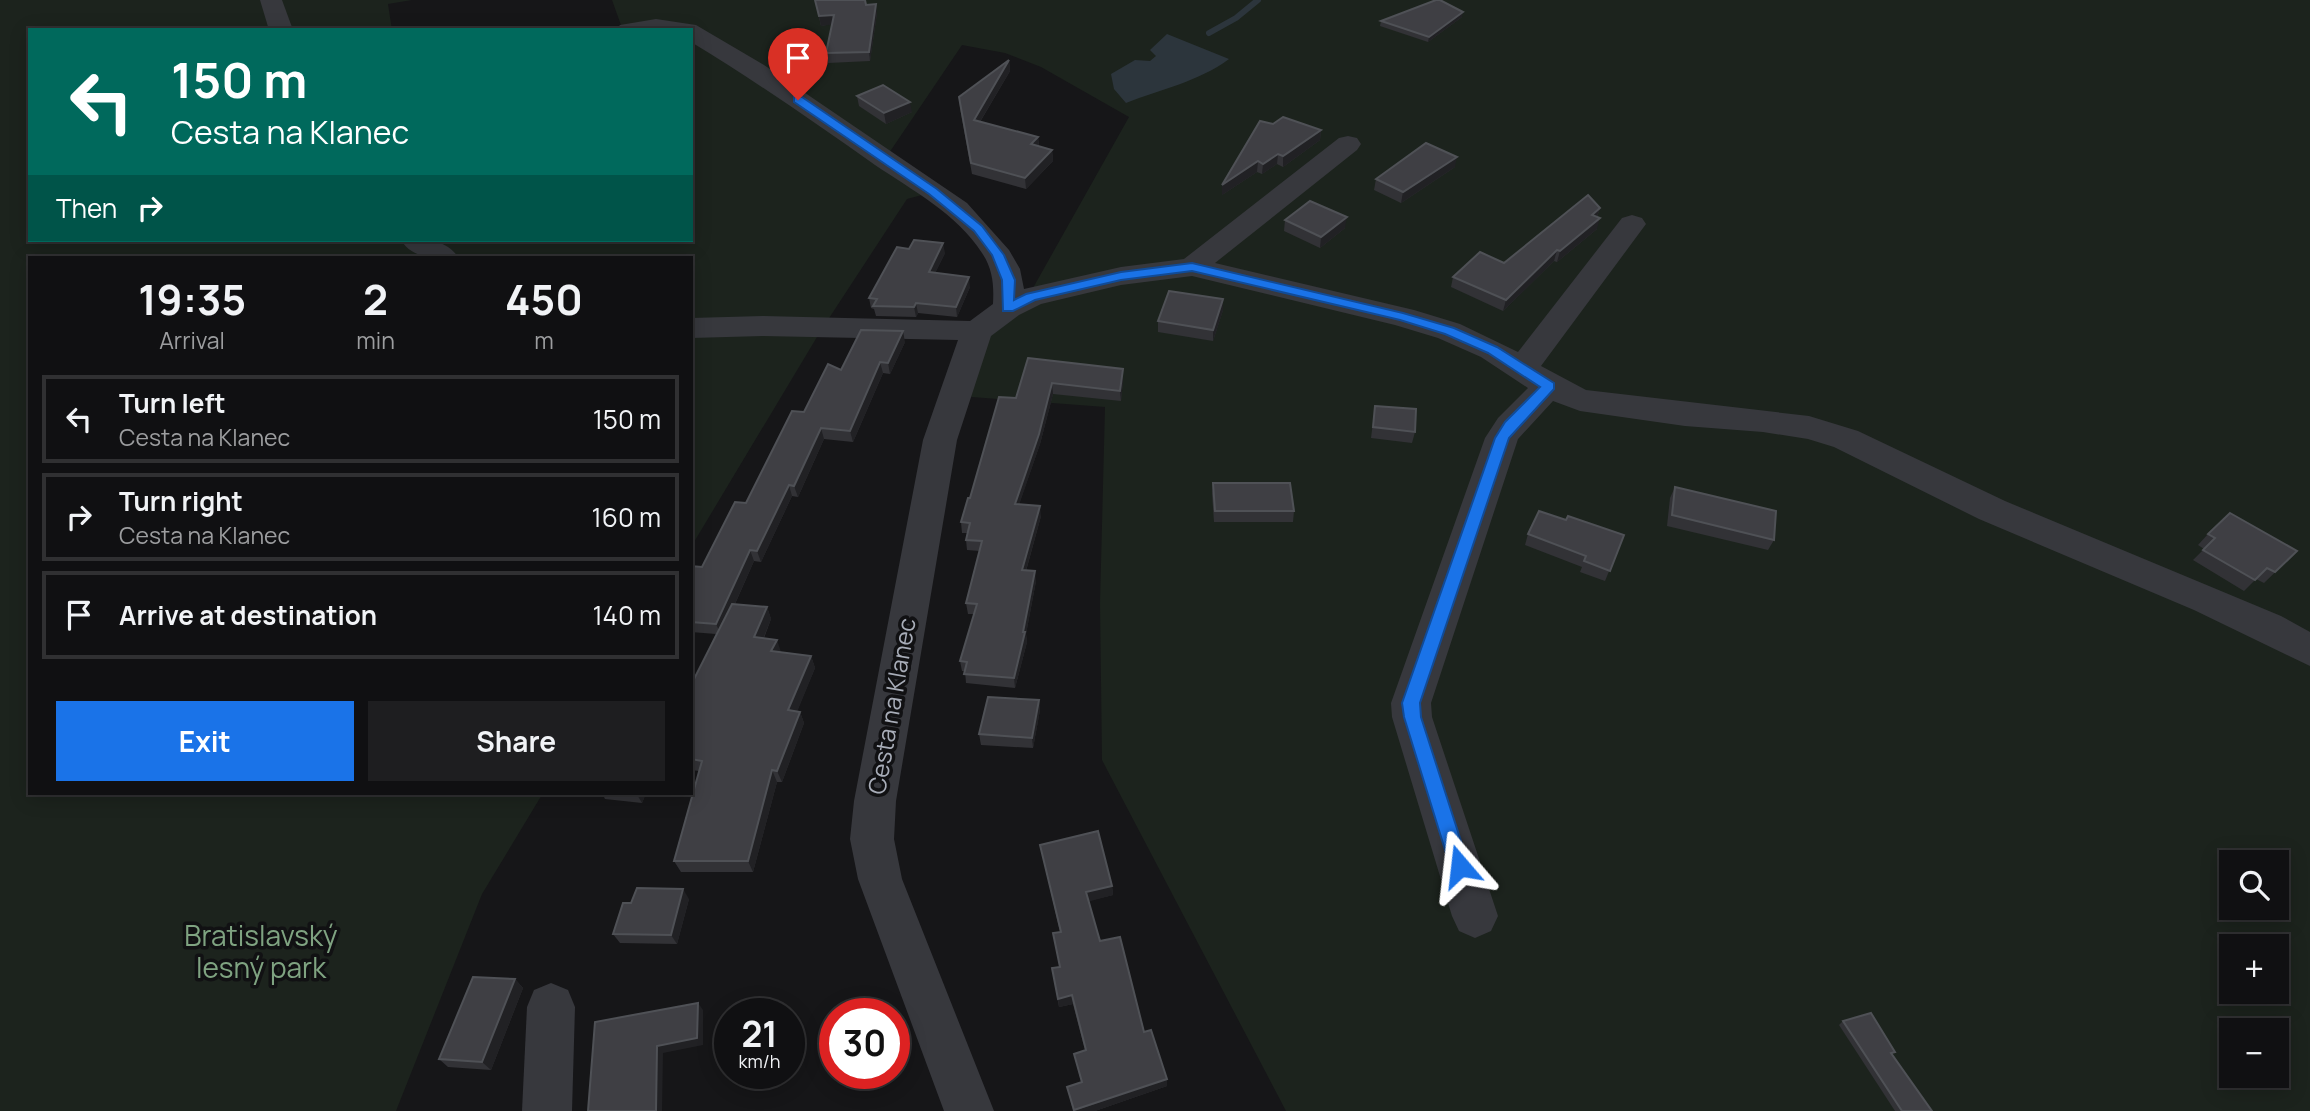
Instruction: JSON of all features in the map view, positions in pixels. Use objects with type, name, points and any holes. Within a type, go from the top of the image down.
[{"type":"street","points":[[271,0],[280,28]]},
{"type":"street","points":[[642,28],[672,28]]},
{"type":"street","name":"Cesta na Klanec","points":[[693,32],[755,70],[957,209],[978,228],[998,255],[1008,280],[940,440],[885,731],[872,839],[880,879],[969,1111]]},
{"type":"street","points":[[1192,267],[1348,144]]},
{"type":"street","points":[[1475,916],[1412,717],[1411,703],[1502,438],[1535,377],[1540,348],[1632,224]]},
{"type":"street","points":[[418,242],[441,256]]},
{"type":"street","points":[[693,328],[834,327],[992,320],[1031,297],[1121,276],[1192,267],[1438,327],[1492,350],[1535,377],[1580,400],[1617,408],[1763,421],[1809,428],[1846,439],[1992,510],[2231,611],[2310,650]]},
{"type":"street","points":[[547,1111],[551,1007]]},
{"type":"green space","name":"Bratislavský lesný park","points":[[0,0],[412,0],[388,4],[392,28],[28,28],[28,242],[693,242],[693,28],[622,28],[612,0],[2310,0],[2310,1111],[1286,1111],[1102,760],[1100,603],[1105,407],[972,397],[955,389],[977,331],[1033,288],[1129,117],[1041,67],[1005,53],[962,45],[885,159],[933,192],[907,199],[820,332],[693,544],[693,256],[28,256],[28,795],[542,795],[482,894],[396,1111],[0,1111]]},
{"type":"shaded area","points":[[1167,34],[1229,59],[1192,79],[1126,103],[1114,89],[1111,74],[1135,60],[1150,61],[1156,56],[1150,50]]},
{"type":"building","points":[[815,0],[865,0],[866,5],[876,4],[869,52],[826,53],[834,15],[819,16]]},
{"type":"building","points":[[1436,0],[1463,12],[1429,37],[1381,21]]},
{"type":"building","points":[[1009,60],[974,120],[1038,137],[1031,144],[1052,150],[1025,178],[971,163],[959,97]]},
{"type":"building","points":[[883,85],[910,102],[884,113],[857,96]]},
{"type":"building","points":[[1283,117],[1321,130],[1283,156],[1278,154],[1263,164],[1258,161],[1222,185],[1260,121],[1273,124]]},
{"type":"building","points":[[1426,143],[1457,157],[1403,192],[1376,179]]},
{"type":"building","points":[[1588,195],[1600,208],[1592,215],[1600,218],[1560,251],[1557,250],[1506,300],[1453,277],[1480,252],[1504,263]]},
{"type":"building","points":[[1310,201],[1347,217],[1321,237],[1285,220]]},
{"type":"building","points":[[914,240],[943,243],[929,272],[969,277],[956,307],[916,303],[914,307],[873,306],[877,299],[869,298],[897,247],[909,249]]},
{"type":"building","points":[[1169,291],[1223,299],[1213,330],[1158,321]]},
{"type":"building","points":[[861,330],[903,331],[888,363],[880,362],[850,431],[821,428],[794,486],[789,485],[757,551],[750,550],[716,624],[693,622],[693,566],[702,567],[735,502],[746,503],[792,411],[804,412],[828,364],[841,370]]},
{"type":"building","points":[[1028,358],[1123,369],[1120,391],[1052,383],[1039,434],[1015,504],[1040,506],[1022,570],[1035,571],[1014,678],[964,674],[967,662],[960,661],[977,604],[966,603],[982,541],[966,540],[970,523],[961,522],[999,397],[1016,398]]},
{"type":"building","points":[[1375,406],[1416,409],[1415,432],[1373,427]]},
{"type":"building","points":[[1213,483],[1290,483],[1294,511],[1215,511]]},
{"type":"building","points":[[1675,487],[1776,511],[1774,540],[1672,515]]},
{"type":"building","points":[[1539,511],[1566,520],[1568,516],[1624,535],[1610,571],[1584,561],[1586,556],[1528,534]]},
{"type":"building","points":[[2230,513],[2297,551],[2275,572],[2267,568],[2255,580],[2203,550],[2215,538],[2208,534]]},
{"type":"building","points":[[732,604],[767,607],[754,637],[777,640],[771,651],[811,656],[788,710],[800,712],[777,771],[772,770],[748,861],[674,861],[702,761],[693,759],[693,681]]},
{"type":"building","points":[[988,697],[1039,700],[1032,738],[979,734]]},
{"type":"building","points":[[1098,831],[1112,886],[1086,892],[1100,941],[1120,937],[1144,1032],[1151,1030],[1167,1079],[1074,1110],[1067,1087],[1082,1082],[1074,1054],[1086,1050],[1072,995],[1058,999],[1052,968],[1060,967],[1053,933],[1061,932],[1040,845]]},
{"type":"building","points":[[637,888],[683,889],[671,935],[613,934],[623,903],[631,903]]},
{"type":"building","points":[[473,977],[515,979],[482,1062],[439,1059]]},
{"type":"building","points":[[698,1003],[697,1038],[657,1046],[656,1111],[588,1111],[595,1022]]},
{"type":"building","points":[[1871,1013],[1895,1052],[1891,1053],[1932,1111],[1902,1111],[1843,1021]]},
{"type":"waterway","points":[[1209,33],[1236,18],[1258,0]]},
{"type":"route","points":[[798,100],[957,209],[978,228],[998,255],[1008,280],[1008,308],[1031,297],[1121,276],[1192,267],[1251,279],[1450,331],[1492,350],[1549,386],[1510,426],[1502,438],[1411,703],[1412,717],[1460,866]]}]
